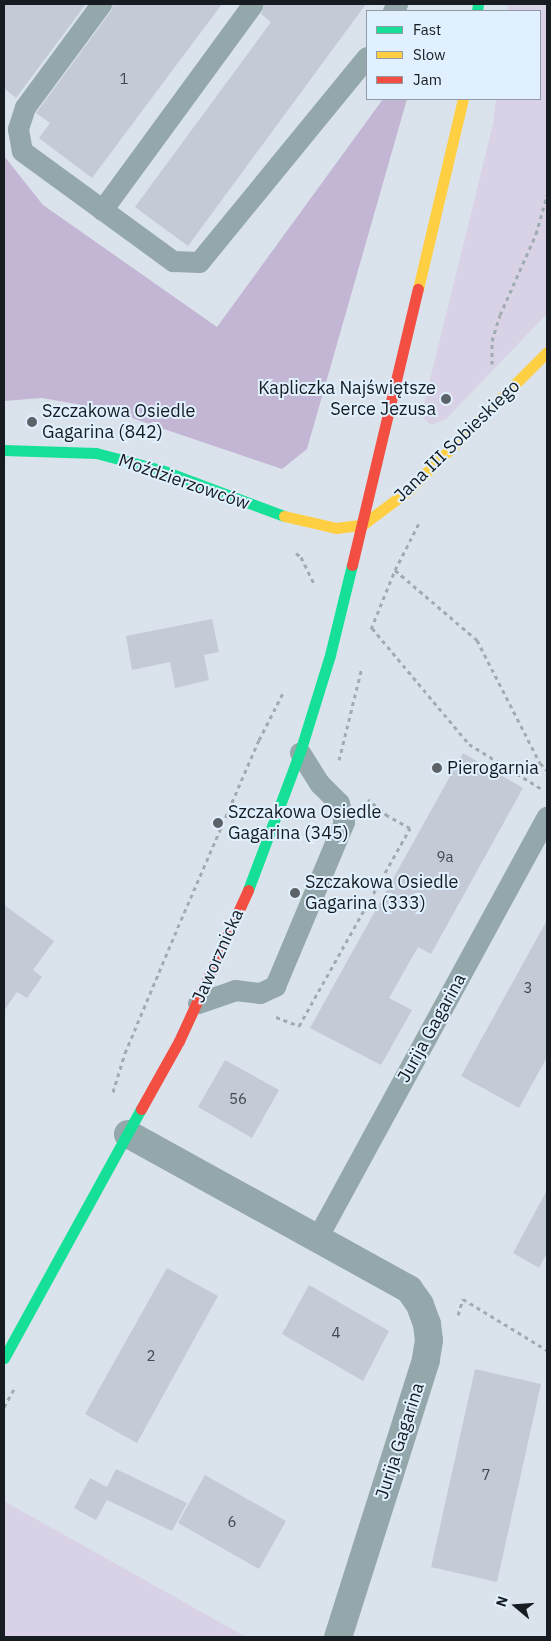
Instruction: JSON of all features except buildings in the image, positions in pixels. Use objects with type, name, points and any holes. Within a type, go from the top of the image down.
[{"type":"street","name":"Jaworznicka","points":[[4,1358],[128,1134],[198,1002],[250,885],[300,752],[330,655],[463,100]]},
{"type":"street","name":"Jana III Sobieskiego","points":[[362,525],[409,490],[547,352]]},
{"type":"street","name":"Moździerzowców","points":[[4,450],[96,453],[160,470],[283,516],[336,528],[362,525]]},
{"type":"street","name":"Jurija Gagarina","points":[[128,1134],[410,1289],[420,1306],[427,1324],[429,1340],[426,1360],[338,1637]]},
{"type":"lane","points":[[101,4],[25,107],[18,129],[22,151],[173,261],[199,262],[366,58]]},
{"type":"lane","points":[[102,210],[253,4]]},
{"type":"lane","points":[[198,1002],[235,990],[260,993],[275,986],[344,822],[340,803],[319,783],[300,752]]},
{"type":"lane","name":"Jurija Gagarina","points":[[317,1238],[547,817]]},
{"type":"path","points":[[492,366],[490,357],[492,341],[500,315],[536,234],[547,195]]},
{"type":"path","points":[[295,552],[301,557],[314,582],[314,591]]},
{"type":"path","points":[[370,637],[395,570],[477,640],[540,763],[547,770]]},
{"type":"path","points":[[372,628],[469,744],[547,792]]},
{"type":"path","points":[[340,768],[339,756],[363,664]]},
{"type":"path","points":[[112,1094],[125,1053],[181,920],[284,689]]},
{"type":"path","points":[[361,793],[388,816],[410,828]]},
{"type":"path","points":[[463,1299],[547,1350]]},
{"type":"shaded area","points":[[508,4],[547,4],[547,314],[446,419],[431,425],[421,416],[493,124],[496,100],[541,100],[541,10],[507,10]]},
{"type":"shaded area","points":[[382,100],[407,100],[307,449],[282,469],[105,409],[42,398],[4,401],[4,156],[43,205],[217,327]]},
{"type":"shaded area","points":[[4,1501],[246,1637],[4,1637]]},
{"type":"traffic: fast","points":[[477,10],[478,4]]},
{"type":"traffic: fast","points":[[4,450],[96,453],[161,470],[284,516]]},
{"type":"traffic: fast","points":[[248,890],[300,752],[330,655],[352,565]]},
{"type":"traffic: fast","points":[[4,1358],[141,1109]]},
{"type":"traffic: slow","points":[[418,289],[463,100]]},
{"type":"traffic: slow","points":[[284,516],[336,528],[362,525],[409,490],[547,352]]},
{"type":"traffic: jam","points":[[352,565],[418,289]]},
{"type":"traffic: jam","points":[[141,1109],[179,1041],[248,890]]},
{"type":"place","name":"Kapliczka Najświętsze Serce Jezusa","points":[[446,399]]},
{"type":"place","name":"Szczakowa Osiedle Gagarina (842)","points":[[32,422]]},
{"type":"place","name":"Pierogarnia","points":[[437,768]]},
{"type":"place","name":"Szczakowa Osiedle Gagarina (345)","points":[[218,823]]},
{"type":"place","name":"Szczakowa Osiedle Gagarina (333)","points":[[295,893]]}]
